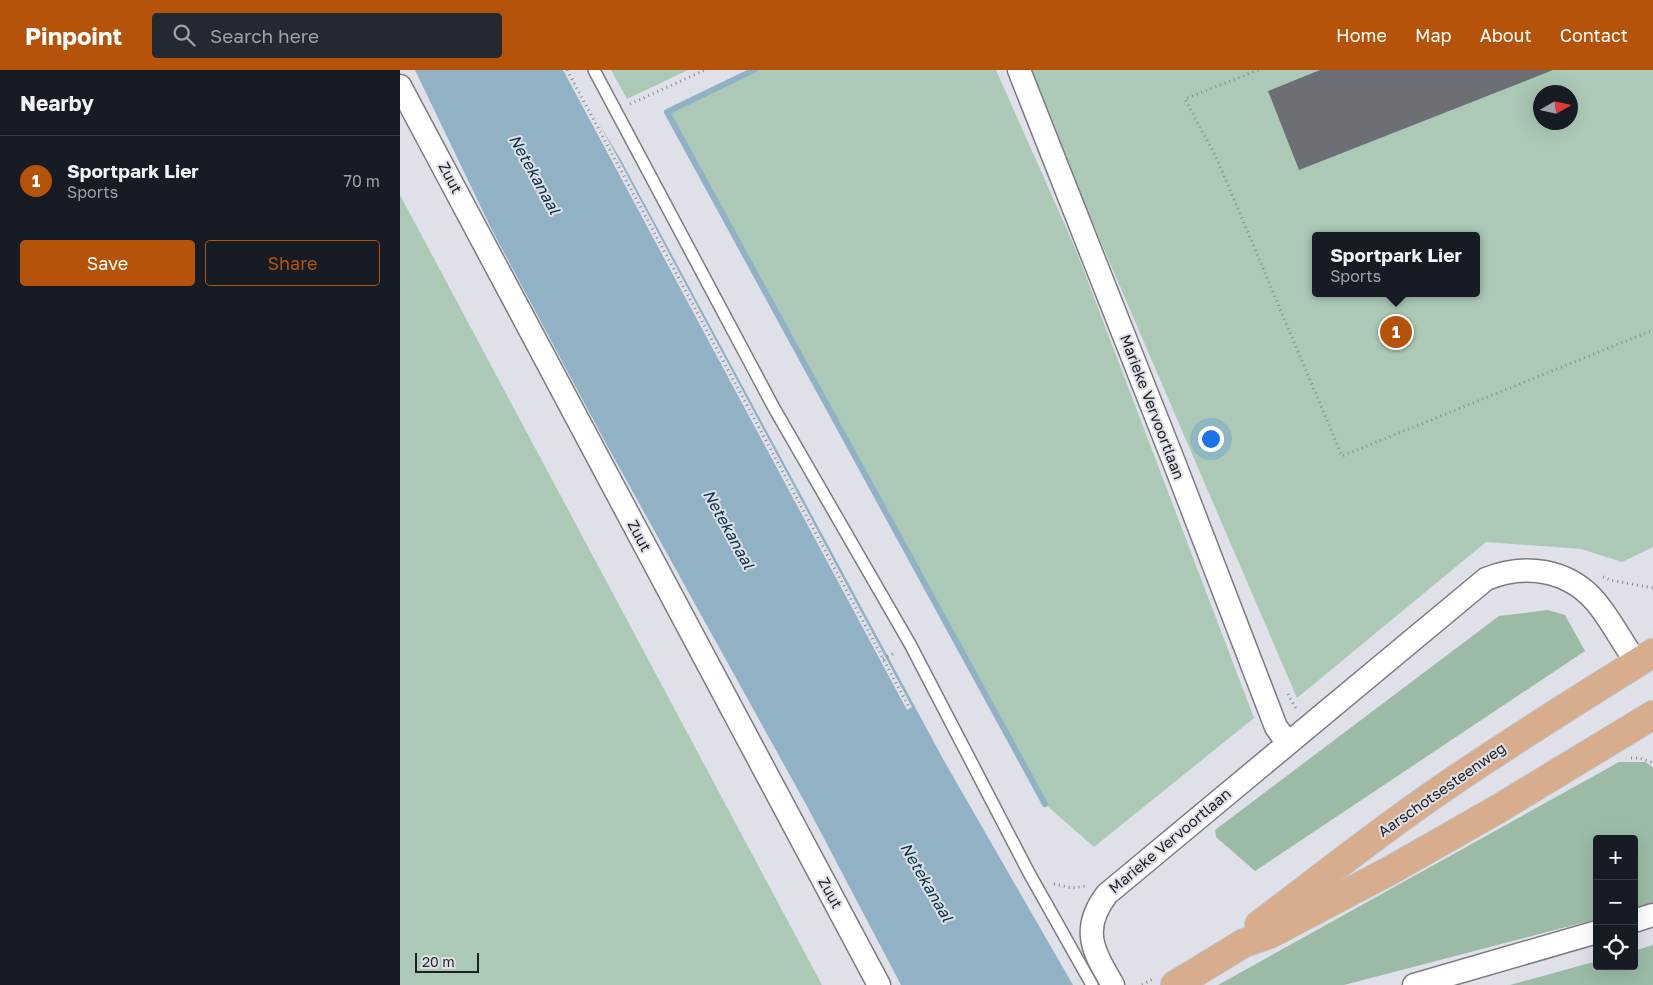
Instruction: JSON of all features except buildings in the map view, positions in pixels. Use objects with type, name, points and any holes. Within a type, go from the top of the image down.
[{"type":"main road","name":"Aarschotsesteenweg","points":[[1244,943],[1258,925],[1429,798],[1556,713],[1645,658]]},
{"type":"main road","name":"Aarschotsesteenweg","points":[[1164,982],[1244,943],[1270,934],[1391,870],[1652,719]]},
{"type":"street","name":"Marieke Vervoortlaan","points":[[1019,70],[1174,462],[1276,727],[1287,742]]},
{"type":"street","name":"Zuut","points":[[400,86],[879,985]]},
{"type":"street","name":"Marieke Vervoortlaan","points":[[1113,985],[1098,959],[1092,944],[1090,929],[1098,905],[1107,894],[1474,587],[1501,572],[1529,568],[1555,575],[1576,584],[1596,602],[1645,658]]},
{"type":"street","points":[[1638,920],[1653,915]]},
{"type":"street","points":[[1414,985],[1593,933]]},
{"type":"lane","points":[[594,70],[774,408],[910,644],[1029,873],[1092,985]]},
{"type":"path","points":[[567,70],[909,707]]},
{"type":"path","points":[[616,111],[706,70]]},
{"type":"path","points":[[1258,70],[1185,99],[1217,159],[1342,456],[1653,330]]},
{"type":"path","points":[[1625,757],[1640,758],[1653,763]]},
{"type":"path","points":[[1029,873],[1055,884],[1072,888],[1088,886]]},
{"type":"path","points":[[1142,985],[1164,982]]},
{"type":"green space","points":[[611,70],[688,70],[627,99]]},
{"type":"green space","points":[[754,70],[996,70],[1076,250],[1254,718],[1094,847],[1045,804],[667,112]]},
{"type":"green space","points":[[1027,70],[1653,70],[1653,547],[1622,562],[1581,549],[1486,542],[1297,698]]},
{"type":"green space","points":[[400,195],[822,985],[400,985]]},
{"type":"green space","points":[[1548,610],[1565,615],[1585,651],[1255,871],[1216,837],[1215,830],[1499,616]]},
{"type":"green space","points":[[1619,762],[1645,762],[1653,767],[1653,905],[1638,908],[1638,835],[1593,835],[1593,920],[1344,985],[1218,985]]},
{"type":"green space","points":[[1653,945],[1653,985],[1510,985],[1593,962],[1593,970],[1638,970],[1638,950]]},
{"type":"water","name":"Netekanaal","points":[[415,70],[567,70],[621,160],[943,759],[1073,985],[901,985],[808,808],[603,438],[491,228]]},
{"type":"pier","points":[[563,70],[570,70],[576,80],[912,707],[907,710]]},
{"type":"waterway","points":[[754,70],[667,112],[1045,804]]},
{"type":"place","name":"Sportpark Lier","points":[[1396,332]]}]
